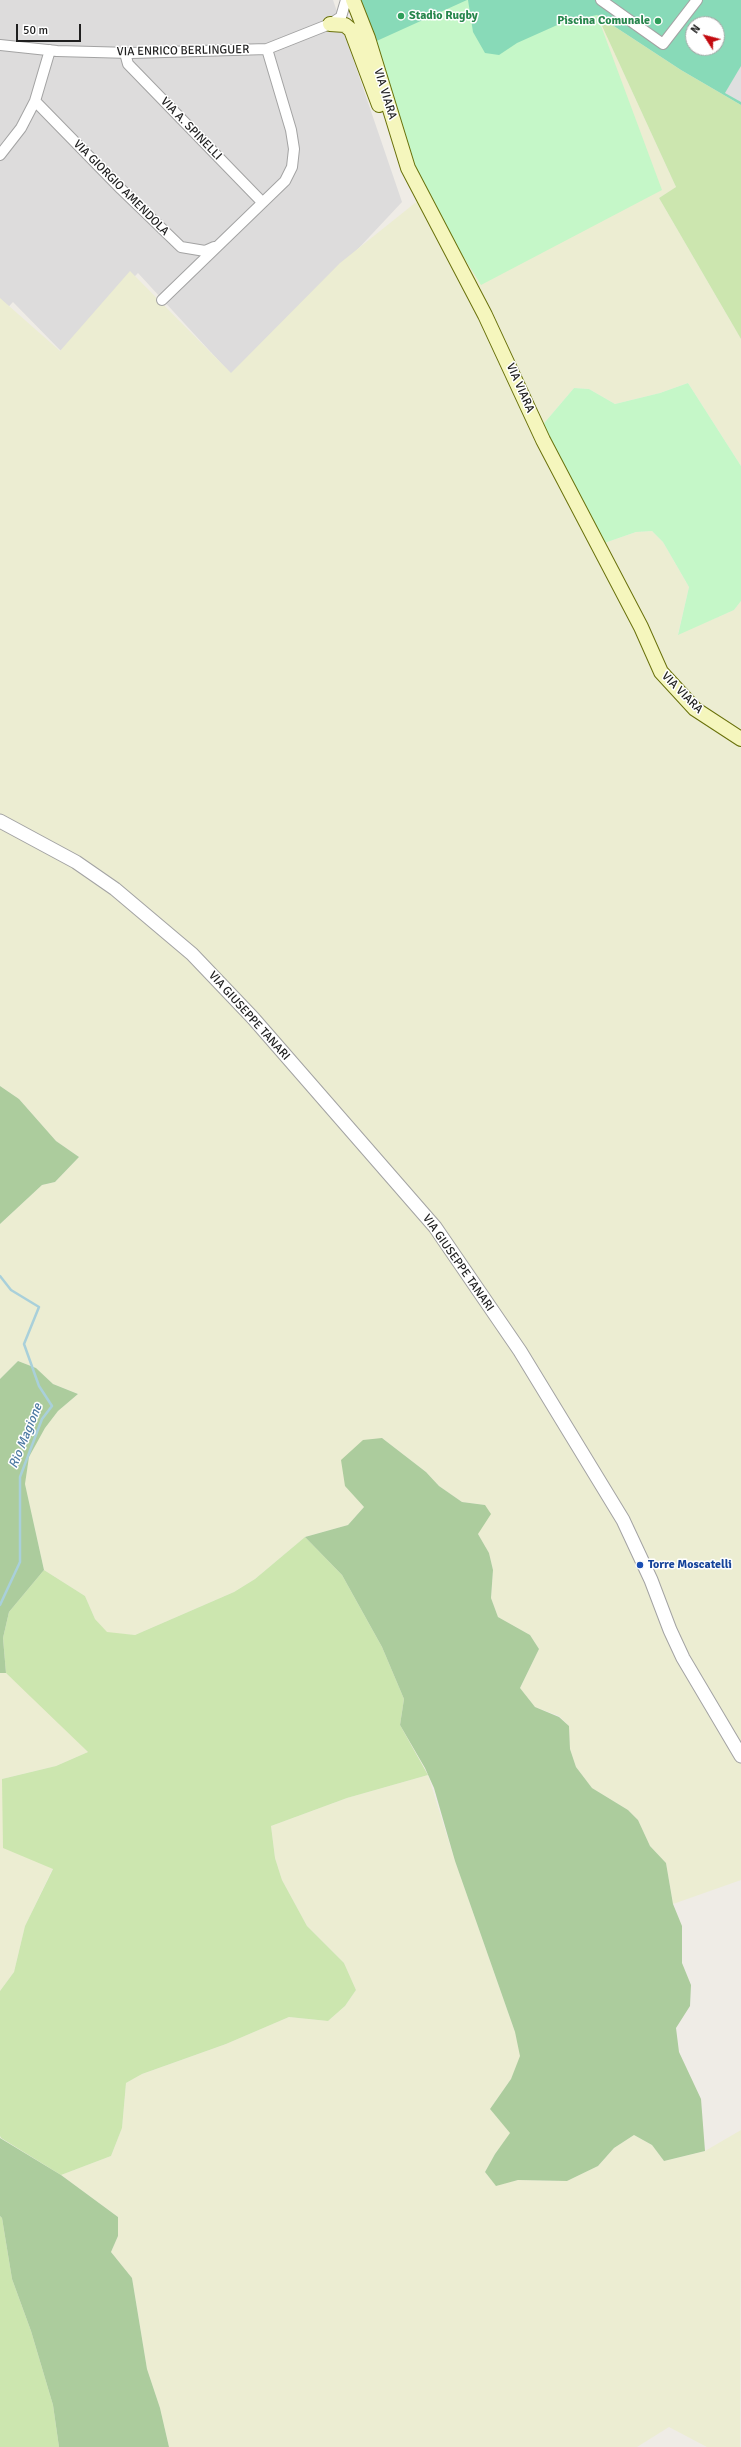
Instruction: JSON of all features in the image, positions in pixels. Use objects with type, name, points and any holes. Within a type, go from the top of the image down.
[{"type":"main road","name":"VIA VIARA","points":[[353,0],[368,38],[408,168],[485,315],[543,440],[641,628],[661,672],[695,709],[741,740]]},
{"type":"main road","points":[[330,24],[345,26],[351,30],[390,129],[397,133]]},
{"type":"street","name":"VIA ENRICO BERLINGUER","points":[[0,46],[125,53],[267,49],[330,24],[341,17],[346,0]]},
{"type":"street","points":[[601,0],[663,44],[698,0]]},
{"type":"street","name":"VIA GIORGIO AMENDOLA","points":[[162,300],[285,181],[292,167],[294,149],[291,130],[267,49]]},
{"type":"street","points":[[0,155],[21,128],[35,101],[50,50]]},
{"type":"street","name":"VIA A. SPINELLI","points":[[125,53],[128,64],[262,202]]},
{"type":"street","name":"VIA GIORGIO AMENDOLA","points":[[35,101],[121,189],[181,247],[205,251],[218,245]]},
{"type":"street","name":"VIA GIUSEPPE TANARI","points":[[0,821],[76,862],[115,889],[192,954],[253,1018],[435,1227],[520,1351],[623,1520],[651,1580],[670,1630],[683,1658],[741,1756]]},
{"type":"shaded area","points":[[0,0],[333,0],[402,202],[327,282],[231,374],[138,273],[61,351],[13,302],[0,316]]},
{"type":"shaded area","points":[[741,66],[741,102],[725,93]]},
{"type":"green space","points":[[350,0],[467,0],[370,44]]},
{"type":"green space","points":[[352,0],[577,0],[597,15],[662,190],[481,285],[408,168]]},
{"type":"green space","points":[[468,0],[741,0],[741,105],[681,70],[597,15],[564,22],[517,43],[499,55],[485,53],[473,32]]},
{"type":"green space","points":[[597,15],[676,187],[659,198],[741,339],[741,466],[688,383],[660,393],[615,404],[589,389],[574,388],[534,435],[593,547],[636,532],[652,531],[663,542],[689,587],[678,634],[734,610],[741,601],[741,1880],[673,1904],[666,1863],[650,1846],[638,1820],[628,1810],[592,1788],[576,1767],[570,1749],[569,1726],[559,1716],[535,1707],[520,1688],[539,1649],[530,1635],[498,1617],[491,1598],[493,1570],[489,1553],[478,1534],[485,1505],[462,1502],[439,1486],[426,1472],[382,1438],[345,1485],[364,1507],[348,1525],[305,1537],[255,1579],[234,1592],[135,1635],[107,1633],[95,1619],[85,1596],[44,1570],[25,1484],[29,1457],[45,1428],[58,1411],[78,1394],[53,1384],[36,1368],[18,1361],[0,1379],[0,1224],[42,1185],[55,1182],[79,1157],[56,1141],[19,1099],[0,1086],[0,298],[60,351],[130,271],[231,373],[340,263],[420,199]]},
{"type":"green space","points":[[597,15],[681,70],[741,105],[741,339],[659,198],[676,187]]},
{"type":"green space","points":[[688,383],[741,466],[741,601],[734,610],[678,635],[689,587],[663,542],[652,531],[636,532],[593,547],[534,435],[574,388],[589,389],[615,404],[660,393]]},
{"type":"green space","points":[[0,1086],[19,1099],[56,1141],[79,1157],[55,1182],[42,1185],[0,1224]]},
{"type":"green space","points":[[18,1361],[36,1368],[53,1384],[78,1394],[58,1411],[45,1428],[29,1457],[25,1484],[44,1570],[9,1612],[3,1638],[6,1673],[0,1673],[0,1379]]},
{"type":"green space","points":[[382,1438],[426,1472],[439,1486],[462,1502],[485,1505],[491,1514],[478,1534],[489,1553],[493,1570],[491,1598],[498,1617],[530,1635],[539,1649],[520,1688],[535,1707],[559,1717],[569,1726],[570,1749],[576,1767],[592,1788],[628,1810],[638,1820],[650,1846],[666,1863],[673,1904],[682,1926],[682,1963],[691,1985],[690,2006],[676,2028],[679,2052],[701,2099],[705,2151],[664,2161],[652,2145],[634,2135],[614,2148],[598,2166],[567,2181],[518,2180],[496,2186],[485,2172],[495,2154],[510,2133],[490,2109],[511,2079],[520,2056],[515,2032],[455,1861],[434,1788],[425,1768],[400,1725],[404,1699],[382,1647],[342,1575],[305,1537],[348,1525],[364,1507],[345,1486],[341,1460],[363,1440]]},
{"type":"green space","points":[[305,1537],[342,1575],[382,1647],[404,1699],[400,1725],[428,1775],[347,1798],[271,1826],[275,1858],[282,1880],[307,1926],[344,1963],[356,1990],[345,2006],[328,2021],[289,2017],[226,2044],[142,2074],[126,2083],[122,2128],[111,2156],[61,2175],[0,2136],[0,1991],[14,1972],[25,1926],[53,1869],[3,1848],[2,1779],[56,1766],[88,1752],[6,1673],[3,1638],[9,1612],[44,1570],[85,1596],[95,1619],[107,1632],[135,1635],[234,1592],[255,1579]]},
{"type":"green space","points":[[0,1673],[6,1673],[29,1693],[88,1752],[56,1766],[2,1779],[53,1868],[25,1926],[14,1972],[0,1991]]},
{"type":"green space","points":[[428,1775],[455,1861],[515,2032],[521,2056],[511,2079],[490,2109],[511,2133],[495,2154],[485,2172],[496,2185],[518,2180],[567,2181],[598,2166],[614,2148],[634,2135],[652,2145],[664,2161],[705,2151],[741,2130],[740,2447],[707,2447],[669,2427],[637,2447],[169,2447],[160,2408],[147,2369],[132,2278],[111,2252],[118,2236],[118,2217],[61,2175],[111,2156],[122,2128],[126,2083],[142,2074],[226,2044],[289,2017],[328,2021],[345,2006],[356,1990],[344,1963],[307,1926],[282,1880],[275,1858],[271,1826],[347,1798]]},
{"type":"green space","points":[[0,2138],[61,2175],[118,2217],[118,2236],[111,2252],[132,2278],[147,2369],[160,2408],[169,2447],[59,2447],[53,2405],[31,2331],[12,2279],[2,2218],[0,2216]]},
{"type":"green space","points":[[0,2216],[2,2218],[12,2279],[31,2331],[53,2405],[59,2447],[0,2447]]},
{"type":"waterway","name":"Rio Magione","points":[[0,1276],[11,1290],[39,1307],[24,1344],[39,1386],[52,1406],[42,1419],[20,1477],[20,1562],[0,1605]]},
{"type":"place","name":"Stadio Rugby","points":[[401,16]]},
{"type":"place","name":"Piscina Comunale","points":[[658,21]]},
{"type":"place","name":"Torre Moscatelli","points":[[640,1565]]}]
